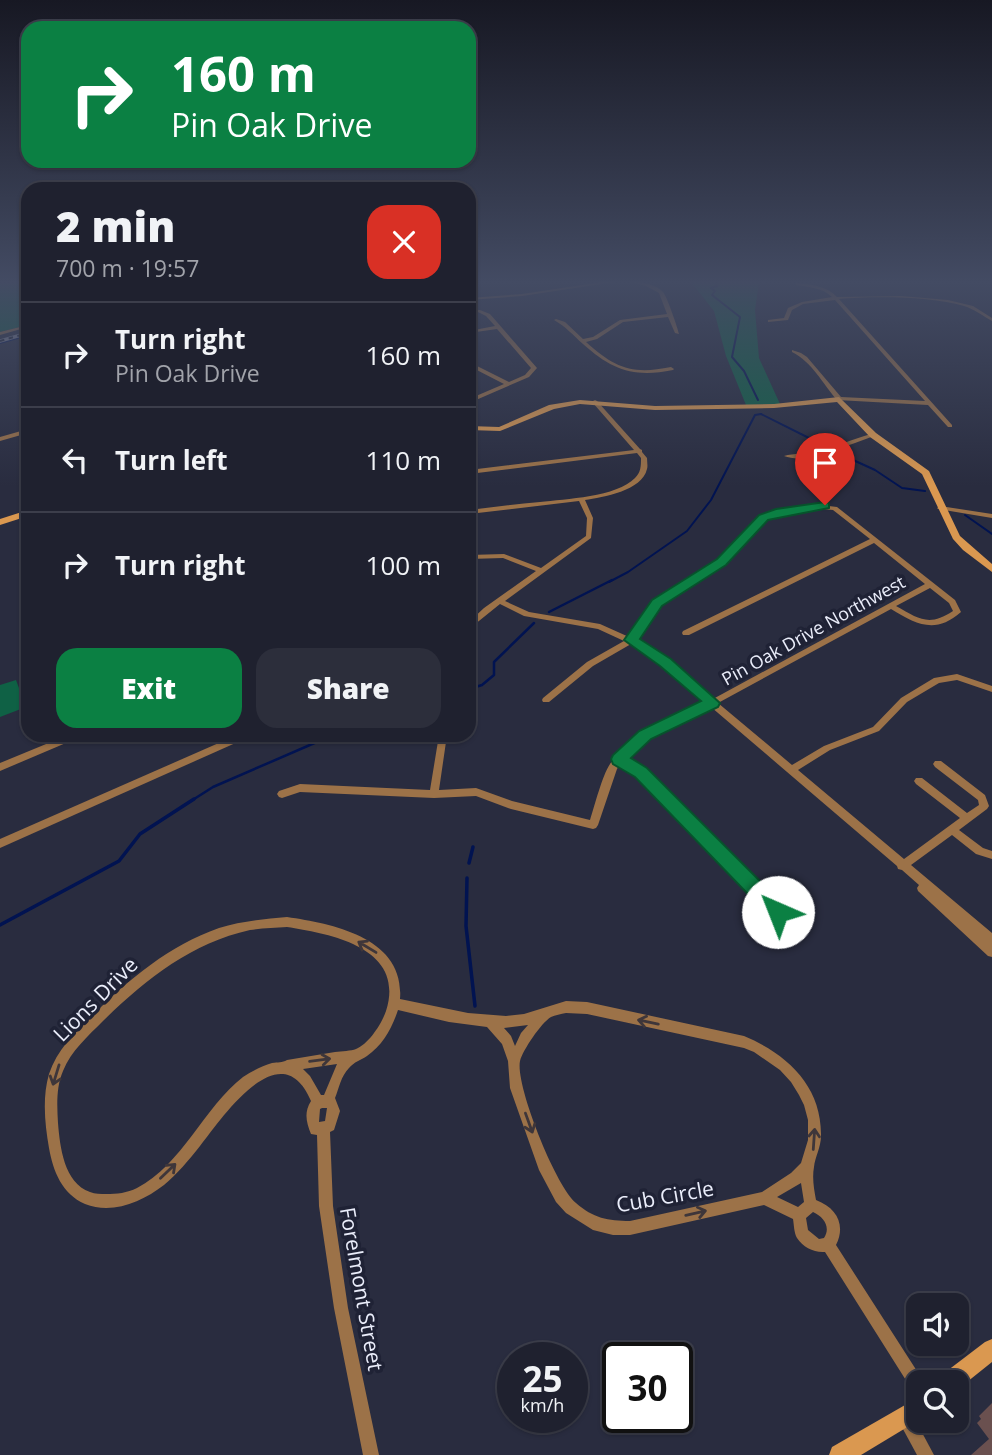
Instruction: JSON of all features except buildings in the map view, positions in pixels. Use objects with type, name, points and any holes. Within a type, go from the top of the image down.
[{"type":"street","points":[[476,398],[527,376],[534,368],[519,350]]},
{"type":"street","points":[[592,350],[606,363],[618,368],[643,372],[671,369]]},
{"type":"street","points":[[882,350],[950,426]]},
{"type":"street","points":[[794,351],[806,357],[815,372],[873,435],[926,472],[940,508],[966,548],[992,569]]},
{"type":"street","points":[[476,368],[509,384]]},
{"type":"street","points":[[476,428],[500,429],[551,407],[595,402],[655,408],[689,405],[774,406],[839,399],[930,404]]},
{"type":"street","points":[[476,511],[611,494],[633,483],[646,465],[640,451],[595,402]]},
{"type":"street","points":[[0,439],[21,432]]},
{"type":"street","points":[[787,456],[814,455],[873,435]]},
{"type":"street","points":[[476,471],[640,451]]},
{"type":"street","points":[[476,620],[589,537],[590,517],[581,499]]},
{"type":"street","points":[[545,700],[590,664],[631,640],[657,603],[722,562],[759,522],[770,515],[827,506],[840,511],[952,602],[957,610],[956,614],[939,623],[928,624],[917,621],[891,606]]},
{"type":"street","points":[[940,508],[992,516]]},
{"type":"street","points":[[0,522],[21,515]]},
{"type":"street","points":[[686,633],[874,540]]},
{"type":"street","points":[[476,558],[504,556],[542,571]]},
{"type":"street","name":"Pin Oak Drive Northwest","points":[[619,759],[645,735],[712,703],[929,585]]},
{"type":"street","points":[[499,601],[527,614],[588,624],[631,640],[666,663],[992,940]]},
{"type":"street","points":[[791,770],[827,748],[876,729],[904,700],[937,680],[957,677],[992,689]]},
{"type":"street","points":[[0,767],[60,742]]},
{"type":"street","points":[[0,844],[230,742]]},
{"type":"street","points":[[434,794],[442,742]]},
{"type":"street","points":[[282,794],[300,788],[434,794],[476,792],[511,805],[593,825],[613,767],[619,759],[641,772],[778,912]]},
{"type":"street","points":[[902,866],[984,806],[984,801],[939,764]]},
{"type":"street","points":[[919,781],[967,818]]},
{"type":"street","points":[[951,829],[980,851],[992,855]]},
{"type":"street","points":[[902,866],[937,904],[992,951]]},
{"type":"street","name":"Lions Drive","points":[[357,1054],[282,1067],[245,1084],[170,1170],[142,1192],[125,1200],[93,1200],[75,1191],[63,1174],[59,1163],[52,1105],[52,1088],[59,1064],[78,1038],[126,990],[178,951],[210,937],[252,925],[299,923],[332,930],[360,942],[380,955],[393,978],[395,1004]]},
{"type":"street","points":[[323,1102],[345,1062],[378,1038],[395,1004],[488,1021],[523,1022],[566,1006],[587,1008],[744,1042],[767,1052],[798,1080],[811,1107],[816,1134],[807,1167],[805,1210],[800,1227],[806,1240],[817,1246],[828,1245],[834,1237],[834,1224],[827,1212],[805,1210],[764,1198]]},
{"type":"street","points":[[514,1061],[525,1037],[546,1013]]},
{"type":"street","name":"Cub Circle","points":[[488,1021],[507,1040],[514,1061],[516,1088],[546,1170],[561,1197],[583,1217],[605,1226],[630,1228],[764,1198],[796,1178],[807,1167]]},
{"type":"street","points":[[282,1067],[298,1070],[310,1081],[323,1102]]},
{"type":"street","name":"Forelmont Street","points":[[323,1102],[334,1111],[333,1120],[323,1129],[316,1129],[311,1113],[323,1102]]},
{"type":"street","name":"Forelmont Street","points":[[323,1129],[326,1206],[337,1283],[371,1455]]},
{"type":"street","points":[[828,1245],[908,1370]]},
{"type":"street","points":[[966,1370],[992,1349]]},
{"type":"street","points":[[840,1455],[906,1416]]},
{"type":"street","points":[[919,1433],[926,1455]]},
{"type":"green space","points":[[724,350],[758,350],[759,358],[780,404],[746,405]]},
{"type":"green space","points":[[16,680],[21,694],[21,709],[0,717],[0,685]]},
{"type":"waterway","points":[[733,350],[732,357],[744,371],[758,400]]},
{"type":"waterway","points":[[609,582],[687,531],[711,500],[755,415],[761,414],[821,444]]},
{"type":"waterway","points":[[840,454],[875,470],[902,488],[925,491]]},
{"type":"waterway","points":[[965,515],[992,534]]},
{"type":"waterway","points":[[549,612],[612,580]]},
{"type":"waterway","points":[[476,687],[494,675],[494,662],[534,623]]},
{"type":"waterway","points":[[191,801],[213,787],[317,742]]},
{"type":"waterway","points":[[0,925],[119,861],[140,834],[194,799]]},
{"type":"waterway","points":[[469,863],[473,847]]},
{"type":"waterway","points":[[467,878],[466,926],[475,1006]]},
{"type":"route","points":[[778,912],[641,772],[619,759],[645,735],[667,722],[712,703],[647,648],[631,640],[657,603],[722,562],[764,518],[776,513],[825,505]]}]
